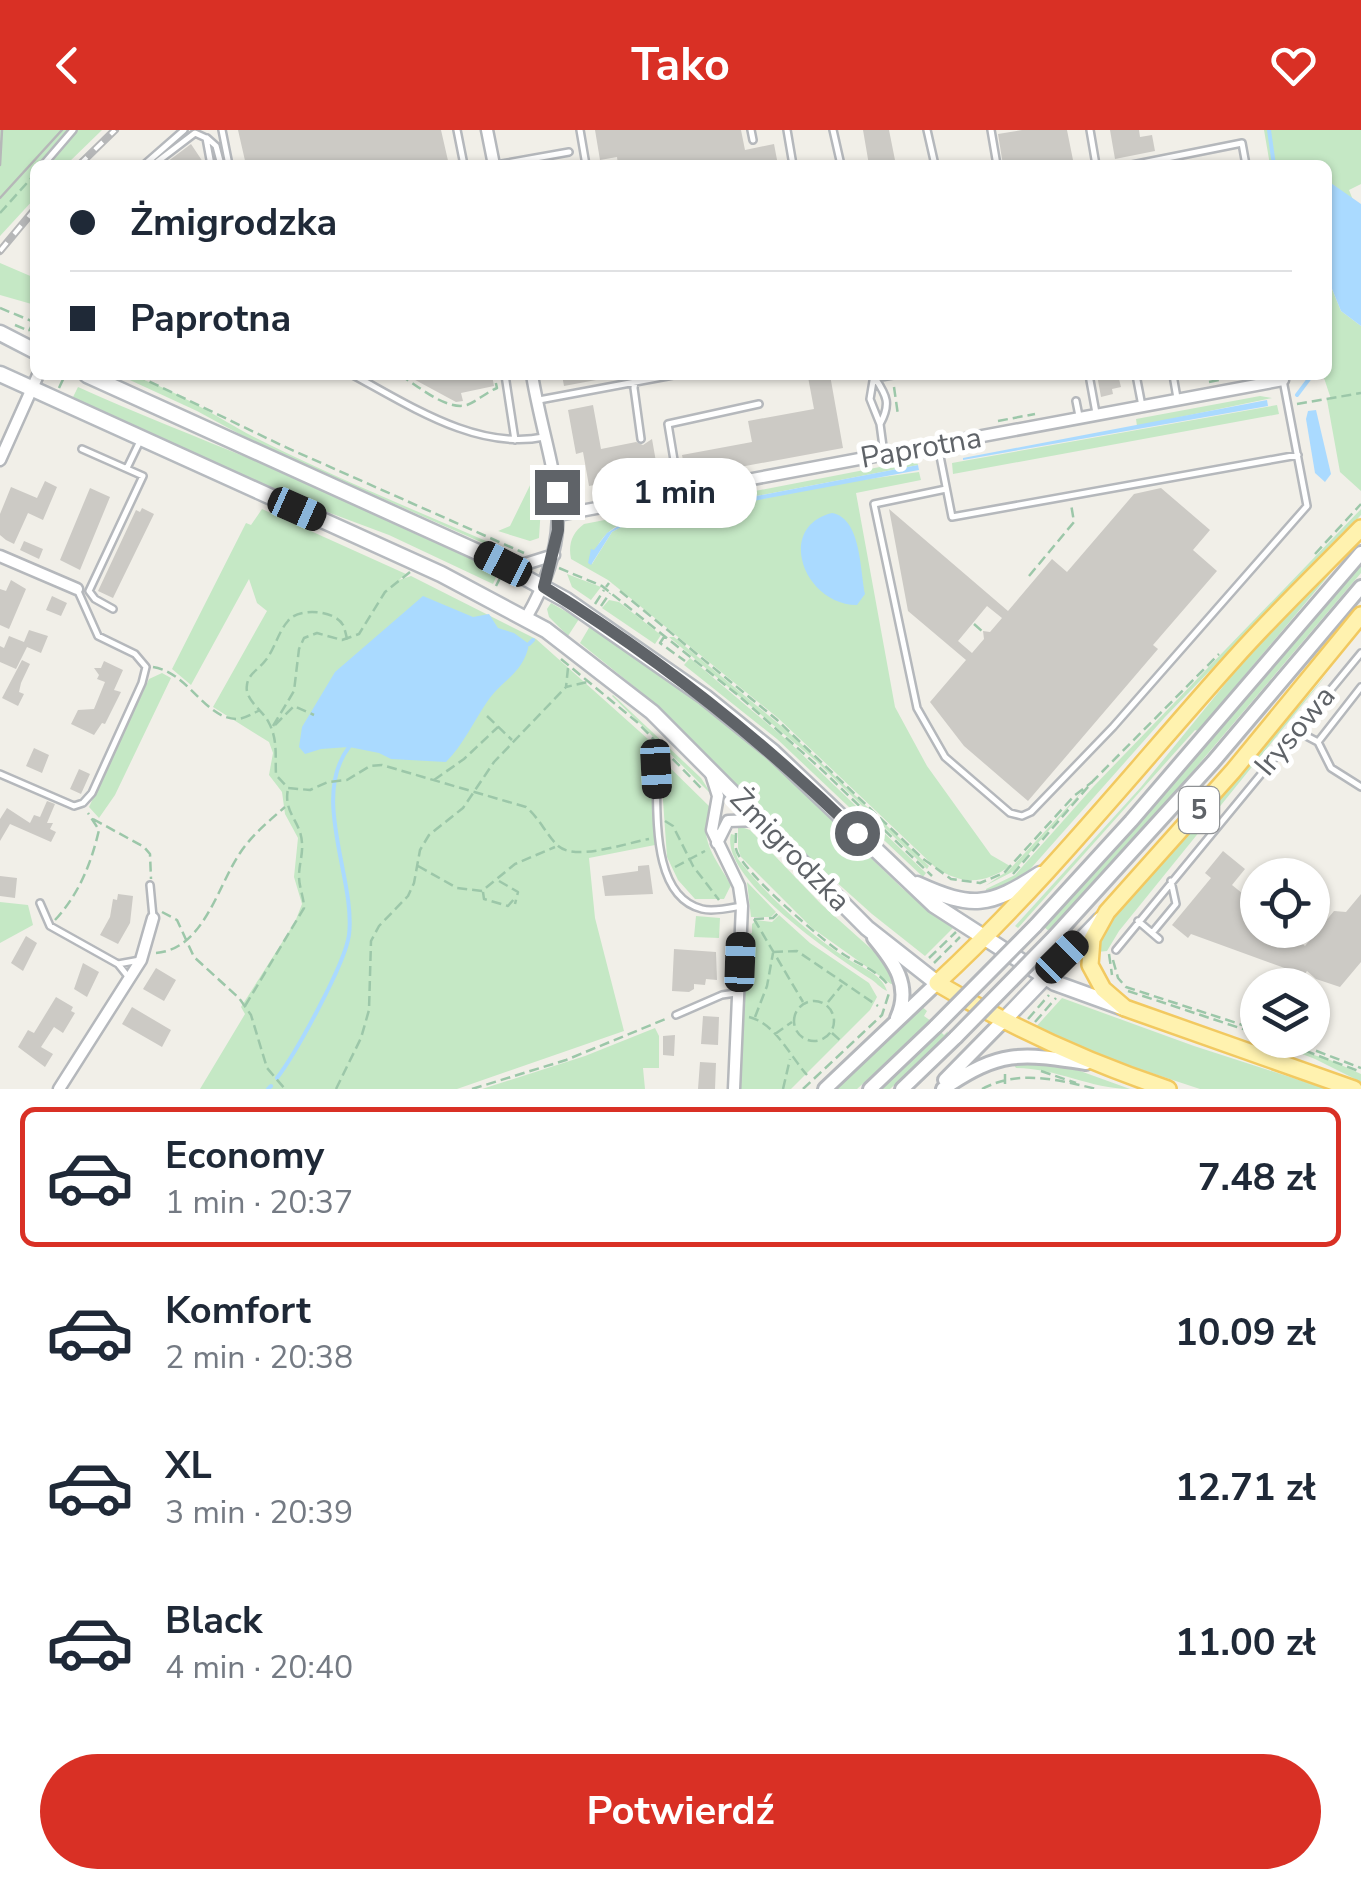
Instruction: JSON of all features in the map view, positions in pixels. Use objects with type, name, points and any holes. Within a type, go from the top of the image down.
[{"type":"main road","points":[[0,333],[30,348]]},
{"type":"main road","name":"Żmigrodzka","points":[[0,374],[35,382],[141,439],[441,574],[526,618],[616,681],[710,768],[867,928],[937,983],[1002,1022],[1093,1064],[1168,1089]]},
{"type":"main road","name":"Żmigrodzka","points":[[97,380],[506,566],[544,587],[705,696],[773,752],[934,905],[1044,976],[1072,991],[1354,1089]]},
{"type":"main road","name":"5","points":[[937,983],[984,940],[1057,862],[1236,656],[1361,528]]},
{"type":"main road","name":"5","points":[[1107,912],[1234,771],[1361,614]]},
{"type":"main road","points":[[902,877],[949,899],[975,902],[1012,891],[1057,862]]},
{"type":"main road","points":[[1002,1022],[1107,912]]},
{"type":"main road","name":"Żmigrodzka","points":[[1107,912],[1092,939],[1089,962],[1104,990],[1125,1008]]},
{"type":"street","points":[[487,130],[493,160]]},
{"type":"street","points":[[526,618],[544,587],[554,555],[559,515],[533,380]]},
{"type":"street","name":"Paprotna","points":[[559,515],[1276,380]]},
{"type":"street","points":[[0,460],[35,382]]},
{"type":"street","points":[[0,423],[14,429]]},
{"type":"street","points":[[870,1089],[1034,926],[1131,822],[1361,553]]},
{"type":"street","points":[[506,566],[554,555]]},
{"type":"street","points":[[0,556],[77,589]]},
{"type":"street","points":[[902,1089],[1054,938],[1213,762],[1361,587]]},
{"type":"street","points":[[710,768],[718,803],[712,830],[739,886],[748,919],[734,1089]]},
{"type":"street","points":[[716,844],[724,825],[733,820],[760,820]]},
{"type":"street","points":[[59,1089],[130,979],[140,960],[153,913]]},
{"type":"street","points":[[867,928],[892,960],[902,983],[902,1007],[894,1024]]},
{"type":"street","points":[[825,1089],[937,983]]},
{"type":"street","points":[[939,1089],[1002,1022]]},
{"type":"street","points":[[939,1089],[967,1072],[1007,1056],[1030,1055],[1093,1064]]},
{"type":"lane","points":[[47,160],[72,130]]},
{"type":"lane","points":[[150,160],[184,130]]},
{"type":"lane","points":[[222,130],[228,160]]},
{"type":"lane","points":[[457,130],[463,160]]},
{"type":"lane","points":[[580,130],[585,160]]},
{"type":"lane","points":[[752,130],[754,140]]},
{"type":"lane","points":[[787,130],[792,160]]},
{"type":"lane","points":[[834,130],[841,160]]},
{"type":"lane","points":[[927,130],[934,160]]},
{"type":"lane","points":[[991,130],[996,160]]},
{"type":"lane","points":[[1090,130],[1095,160]]},
{"type":"lane","points":[[1240,130],[1245,160]]},
{"type":"lane","points":[[159,160],[192,133],[216,146],[219,160]]},
{"type":"lane","points":[[206,138],[211,160]]},
{"type":"lane","points":[[1157,160],[1242,143]]},
{"type":"lane","points":[[523,160],[569,152]]},
{"type":"lane","points":[[362,380],[441,420],[493,437],[544,437]]},
{"type":"lane","points":[[505,380],[516,440]]},
{"type":"lane","points":[[536,400],[626,380]]},
{"type":"lane","points":[[635,380],[641,439]]},
{"type":"lane","points":[[873,380],[870,399],[880,424],[884,454]]},
{"type":"lane","points":[[877,380],[887,396],[888,409],[880,424]]},
{"type":"lane","points":[[1091,380],[1097,416]]},
{"type":"lane","points":[[1137,380],[1142,407]]},
{"type":"lane","points":[[1174,380],[1178,400]]},
{"type":"lane","points":[[946,490],[874,504],[913,696],[945,757],[1010,813],[1022,816],[1031,812],[1113,726],[1307,506],[1286,380]]},
{"type":"lane","points":[[1076,401],[1080,419]]},
{"type":"lane","points":[[680,494],[668,424],[759,404]]},
{"type":"lane","points":[[127,468],[141,439]]},
{"type":"lane","points":[[938,446],[952,517],[1298,455]]},
{"type":"lane","points":[[82,448],[143,476],[90,591],[95,599],[113,608]]},
{"type":"lane","points":[[0,774],[77,805],[92,793],[146,667],[135,654],[98,636],[77,589]]},
{"type":"lane","name":"Irysowa","points":[[1116,950],[1361,653]]},
{"type":"lane","points":[[1318,742],[1361,688]]},
{"type":"lane","points":[[1295,730],[1318,742],[1330,768],[1361,787]]},
{"type":"lane","points":[[656,769],[665,872],[682,898],[702,909],[742,906]]},
{"type":"lane","points":[[1152,933],[1176,904],[1172,880]]},
{"type":"lane","points":[[150,885],[153,913]]},
{"type":"lane","points":[[40,903],[50,926],[118,964],[130,979]]},
{"type":"lane","points":[[1138,922],[1158,939]]},
{"type":"lane","points":[[118,964],[140,960]]},
{"type":"lane","points":[[676,1015],[722,995],[739,993]]},
{"type":"path","points":[[0,213],[30,180]]},
{"type":"path","points":[[3,300],[0,309],[30,321]]},
{"type":"path","points":[[14,324],[29,331]]},
{"type":"path","points":[[146,380],[283,446],[530,556]]},
{"type":"path","points":[[408,380],[442,400],[459,405],[496,388],[495,380]]},
{"type":"path","points":[[894,387],[898,415]]},
{"type":"path","points":[[1290,406],[1361,394]]},
{"type":"path","points":[[438,409],[442,400]]},
{"type":"path","points":[[456,418],[459,405]]},
{"type":"path","points":[[1028,576],[1074,522],[1070,497]]},
{"type":"path","points":[[1315,554],[1361,504]]},
{"type":"path","points":[[564,571],[590,579],[610,593],[774,726],[920,865],[952,886]]},
{"type":"path","points":[[347,640],[364,628],[385,592],[409,574]]},
{"type":"path","points":[[595,604],[606,587]]},
{"type":"path","points":[[620,591],[667,635],[799,739],[934,869],[960,882],[995,885]]},
{"type":"path","points":[[600,607],[610,593]]},
{"type":"path","points":[[347,640],[344,625],[333,616],[305,612],[292,616],[272,652],[246,684],[249,698],[272,727],[277,750],[276,776],[288,788],[310,790],[376,765],[526,807],[537,816],[557,846],[581,854],[660,841],[681,844]]},
{"type":"path","points":[[974,624],[984,633]]},
{"type":"path","points":[[272,727],[294,690],[304,638],[317,632],[347,640]]},
{"type":"path","points":[[667,635],[660,643],[685,661]]},
{"type":"path","points":[[1003,881],[1228,644]]},
{"type":"path","points":[[556,653],[636,722],[718,803]]},
{"type":"path","points":[[146,667],[168,670],[220,715],[239,720],[262,710]]},
{"type":"path","points":[[566,687],[569,667]]},
{"type":"path","points":[[336,1089],[370,1010],[371,941],[378,926],[408,896],[420,850],[429,835],[463,808],[485,772],[566,687],[588,682]]},
{"type":"path","points":[[272,727],[294,706],[314,715]]},
{"type":"path","points":[[487,716],[512,741]]},
{"type":"path","points":[[433,781],[498,727]]},
{"type":"path","points":[[980,886],[1008,870],[1074,796],[1094,781]]},
{"type":"path","points":[[244,1006],[304,908],[298,882],[302,844],[286,806],[288,788]]},
{"type":"path","points":[[77,805],[93,819],[147,850],[150,885]]},
{"type":"path","points":[[153,953],[179,948],[187,940],[208,914],[244,847],[286,806]]},
{"type":"path","points":[[50,926],[86,875],[99,830],[93,819]]},
{"type":"path","points":[[733,820],[736,852],[744,864],[810,928],[880,976],[889,988],[882,1015],[803,1089]]},
{"type":"path","points":[[659,821],[673,826],[689,859],[719,900],[720,909]]},
{"type":"path","points":[[416,866],[457,888],[482,891],[515,864],[557,846]]},
{"type":"path","points":[[665,872],[704,851]]},
{"type":"path","points":[[482,891],[484,899],[508,906],[518,892],[498,881]]},
{"type":"path","points":[[748,919],[773,918],[779,912]]},
{"type":"path","points":[[153,913],[177,920],[194,957],[244,1006],[257,1029],[266,1068],[285,1089]]},
{"type":"path","points":[[748,919],[774,952],[804,1003]]},
{"type":"path","points":[[927,960],[957,931]]},
{"type":"path","points":[[934,963],[963,934]]},
{"type":"path","points":[[774,952],[797,951],[878,1006]]},
{"type":"path","points":[[754,1018],[767,986],[774,952]]},
{"type":"path","points":[[1111,962],[1117,983],[1126,991],[1240,1026]]},
{"type":"path","points":[[826,1004],[843,984]]},
{"type":"path","points":[[1025,1022],[1052,992]]},
{"type":"path","points":[[1030,1027],[1059,995]]},
{"type":"path","points":[[775,1034],[793,1021],[804,1003],[816,1000],[826,1004],[834,1020],[831,1032],[822,1040],[810,1041],[800,1036],[793,1021]]},
{"type":"path","points":[[472,1089],[566,1060],[676,1015]]},
{"type":"path","points":[[738,1016],[754,1018],[775,1034],[807,1074]]},
{"type":"path","points":[[831,1032],[842,1042]]},
{"type":"path","points":[[783,1089],[790,1057]]},
{"type":"path","points":[[1330,1057],[1361,1070]]},
{"type":"path","points":[[1327,1058],[1361,1070]]},
{"type":"path","points":[[982,1089],[1011,1070]]},
{"type":"path","points":[[1037,1070],[1078,1084]]},
{"type":"path","points":[[1003,1075],[1098,1089]]},
{"type":"path","points":[[1003,1075],[1005,1085]]},
{"type":"green space","points":[[0,130],[102,130],[71,160],[30,160],[30,203],[0,236]]},
{"type":"green space","points":[[1264,130],[1361,130],[1361,184],[1349,190],[1353,200],[1332,184],[1332,160],[1269,160]]},
{"type":"green space","points":[[0,263],[30,276],[30,304],[0,295]]},
{"type":"green space","points":[[1332,289],[1341,311],[1361,326],[1361,491],[1340,472],[1327,400],[1331,399],[1325,380],[1332,380]]},
{"type":"green space","points":[[130,380],[143,380],[168,390],[283,451],[507,550],[508,554],[258,444]]},
{"type":"green space","points":[[78,387],[396,520],[499,571],[493,584],[389,535],[306,504],[72,399]]},
{"type":"green space","points":[[1260,396],[1272,398],[1137,426],[1136,419]]},
{"type":"green space","points":[[1277,405],[1279,414],[953,474],[952,463]]},
{"type":"green space","points":[[916,460],[918,465],[626,521],[603,538],[592,564],[612,532],[625,525],[919,472],[921,480],[856,493],[895,707],[927,766],[991,855],[1010,866],[982,879],[964,880],[936,868],[778,718],[608,580],[571,559],[572,539],[584,524]]},
{"type":"green space","points":[[536,473],[542,491],[539,538],[530,541],[498,531],[510,526]]},
{"type":"green space","points":[[262,509],[406,574],[399,580],[411,576],[536,639],[658,748],[652,783],[655,845],[589,858],[595,918],[624,1031],[457,1089],[200,1089],[245,1014],[241,1007],[295,922],[302,904],[294,877],[298,838],[285,814],[282,792],[269,775],[273,753],[269,742],[213,707],[267,611],[257,603],[249,579],[191,685],[172,669],[246,523],[251,525]]},
{"type":"green space","points":[[1361,509],[1361,515],[1165,717],[1025,875],[1015,884],[986,896],[986,889],[1015,875],[1094,786]]},
{"type":"green space","points":[[1355,544],[1198,731],[1018,928],[1015,926],[1141,787],[1248,656]]},
{"type":"green space","points":[[1361,563],[1361,573],[1165,804],[1050,932],[1044,927],[1141,822]]},
{"type":"green space","points":[[567,574],[601,587],[591,600],[572,587]]},
{"type":"green space","points":[[609,600],[619,602],[661,635],[655,644],[602,608]]},
{"type":"green space","points":[[551,603],[579,619],[568,636],[549,617],[547,609]]},
{"type":"green space","points":[[590,626],[725,722],[903,889],[953,928],[925,956],[872,914],[785,836],[652,701],[580,643]]},
{"type":"green space","points":[[669,637],[674,637],[792,735],[929,866],[927,869],[816,761]]},
{"type":"green space","points":[[690,658],[788,741],[926,873],[923,877],[777,739],[684,665]]},
{"type":"green space","points":[[162,673],[171,678],[115,795],[99,818],[89,807],[149,679]]},
{"type":"green space","points":[[1328,673],[1119,931],[1107,951],[1097,952],[1108,924]]},
{"type":"green space","points":[[612,696],[701,778],[712,795]]},
{"type":"green space","points":[[660,758],[711,808],[707,839],[731,885],[724,899],[695,899],[678,880],[667,857]]},
{"type":"green space","points":[[1087,786],[1014,871],[985,886],[1009,870]]},
{"type":"green space","points":[[738,826],[750,830],[821,904],[887,963],[898,983],[891,984],[812,928],[741,857]]},
{"type":"green space","points":[[731,834],[735,835],[738,859],[776,902],[820,940],[877,977],[887,991],[807,934],[760,893],[732,852]]},
{"type":"green space","points":[[747,882],[776,912],[771,917],[751,917]]},
{"type":"green space","points":[[0,902],[28,905],[33,925],[0,943]]},
{"type":"green space","points":[[779,915],[810,943],[869,983],[877,997],[870,1010],[791,1089],[739,1089],[747,934],[752,933],[752,924],[757,920],[772,922]]},
{"type":"green space","points":[[696,916],[720,918],[719,938],[694,937]]},
{"type":"green space","points":[[1062,998],[1327,1089],[1200,1089],[1103,1057],[1034,1029]]},
{"type":"green space","points":[[919,1004],[931,1021],[857,1089],[833,1089]]},
{"type":"green space","points":[[655,1028],[659,1036],[659,1068],[643,1068],[645,1089],[482,1089],[585,1056]]},
{"type":"green space","points":[[948,1031],[946,1037],[890,1089],[881,1089],[941,1032],[944,1035]]},
{"type":"green space","points":[[1315,1059],[1330,1060],[1361,1074],[1361,1082]]},
{"type":"green space","points":[[1011,1061],[1058,1063],[1130,1089],[1016,1068]]},
{"type":"water","points":[[1332,184],[1361,204],[1361,326],[1341,311],[1332,289]]},
{"type":"water","points":[[1267,400],[1268,406],[963,460],[963,458]]},
{"type":"water","points":[[1316,410],[1331,474],[1325,482],[1315,473],[1306,419],[1308,411]]},
{"type":"water","points":[[918,465],[919,470],[625,525],[612,532],[591,565],[588,563],[591,549],[594,550],[607,533],[626,521]]},
{"type":"water","points":[[832,513],[849,524],[858,546],[865,594],[857,605],[838,602],[823,593],[803,564],[804,533],[815,521]]},
{"type":"water","points":[[423,596],[473,617],[489,614],[498,628],[529,644],[517,669],[493,694],[446,762],[391,759],[349,747],[305,754],[299,747],[302,727],[335,672]]},
{"type":"building","points":[[238,130],[441,130],[448,160],[245,160]]},
{"type":"building","points":[[595,130],[741,130],[745,150],[774,144],[777,160],[617,157],[600,160]]},
{"type":"building","points":[[863,130],[889,130],[895,160],[868,160]]},
{"type":"building","points":[[1067,130],[1073,160],[1002,160],[998,134]]},
{"type":"building","points":[[1110,130],[1139,130],[1140,137],[1152,135],[1155,151],[1115,159]]},
{"type":"building","points":[[191,144],[202,160],[170,160]]},
{"type":"building","points":[[415,380],[493,380],[494,386],[461,393],[463,401],[456,402]]},
{"type":"building","points":[[563,380],[596,380],[564,386]]},
{"type":"building","points":[[809,380],[831,380],[843,448],[686,477],[682,455],[752,442],[748,421],[814,409]]},
{"type":"building","points":[[1098,380],[1119,380],[1121,387],[1101,397]]},
{"type":"building","points":[[593,405],[601,449],[636,442],[643,445],[652,439],[658,473],[589,486],[583,452],[576,454],[568,410]]},
{"type":"building","points":[[45,481],[57,487],[43,520],[28,513],[14,544],[6,540],[0,535],[0,514],[11,487],[37,498]]},
{"type":"building","points":[[90,488],[110,497],[80,570],[60,560]]},
{"type":"building","points":[[1161,488],[1210,530],[1193,550],[1217,571],[1153,645],[1158,649],[1028,801],[964,746],[930,702],[966,660],[908,611],[889,509],[1008,611],[1052,559],[1067,572],[1134,494]],"holes":[[[987,606],[1002,618],[990,632],[983,631],[984,639],[972,653],[958,641]]]},
{"type":"building","points":[[142,508],[154,514],[113,598],[98,591],[136,510],[140,512]]},
{"type":"building","points":[[24,541],[43,549],[39,559],[20,550]]},
{"type":"building","points":[[11,580],[26,589],[9,629],[0,625],[0,589],[6,591]]},
{"type":"building","points":[[52,596],[67,603],[61,616],[46,610]]},
{"type":"building","points":[[29,630],[48,636],[41,653],[27,647],[16,669],[0,662],[0,646],[4,648],[9,636],[24,642]]},
{"type":"building","points":[[22,660],[30,664],[21,683],[19,692],[24,694],[18,706],[2,698]]},
{"type":"building","points":[[104,661],[123,670],[114,690],[121,692],[105,724],[94,735],[71,724],[78,710],[94,709],[105,682],[97,679],[94,668],[101,668]]},
{"type":"building","points":[[34,748],[49,755],[42,773],[26,766]]},
{"type":"building","points":[[79,769],[90,774],[81,794],[70,789]]},
{"type":"building","points":[[47,801],[55,804],[47,823],[53,823],[50,829],[56,832],[51,842],[10,824],[0,841],[0,819],[7,808],[30,823],[34,815],[40,817]]},
{"type":"building","points":[[1223,851],[1240,865],[1240,875],[1232,885],[1240,891],[1240,948],[1330,948],[1330,916],[1334,911],[1346,912],[1361,894],[1361,962],[1340,987],[1330,984],[1330,968],[1285,968],[1191,934],[1188,938],[1172,925],[1211,878],[1205,873]]},
{"type":"building","points":[[649,865],[653,894],[605,896],[602,876],[638,871],[638,866]]},
{"type":"building","points":[[0,876],[17,878],[15,898],[0,896]]},
{"type":"building","points":[[118,894],[133,896],[130,923],[118,944],[100,935]]},
{"type":"building","points":[[26,936],[37,943],[23,971],[11,963]]},
{"type":"building","points":[[674,949],[716,952],[717,980],[694,984],[689,992],[672,991]]},
{"type":"building","points":[[83,963],[99,972],[87,997],[74,989]]},
{"type":"building","points":[[156,968],[176,980],[164,1001],[143,989]]},
{"type":"building","points":[[56,997],[73,1007],[71,1011],[75,1013],[63,1033],[54,1027],[41,1047],[53,1054],[45,1067],[18,1047],[28,1030],[34,1033]]},
{"type":"building","points":[[132,1007],[171,1030],[162,1047],[122,1024]]},
{"type":"building","points":[[703,1016],[719,1017],[718,1045],[701,1044]]},
{"type":"building","points":[[675,1035],[674,1056],[663,1055],[663,1036]]},
{"type":"building","points":[[700,1062],[716,1063],[715,1089],[698,1089]]},
{"type":"waterway","points":[[1269,130],[1273,160]]},
{"type":"waterway","points":[[1297,395],[1308,380]]},
{"type":"waterway","points":[[529,644],[533,640]]},
{"type":"waterway","points":[[277,1078],[319,1008],[349,935],[334,814],[338,767],[349,747]]},
{"type":"waterway","points":[[268,1089],[271,1086]]},
{"type":"tram line","points":[[0,165],[2,130]]},
{"type":"tram line","points":[[35,160],[62,130]]},
{"type":"tram line","points":[[0,198],[30,165]]},
{"type":"railway","points":[[84,160],[115,130]]},
{"type":"railway","points":[[0,251],[30,215]]},
{"type":"route","points":[[557,492],[556,547],[544,587],[705,696],[773,752],[857,833]]}]
